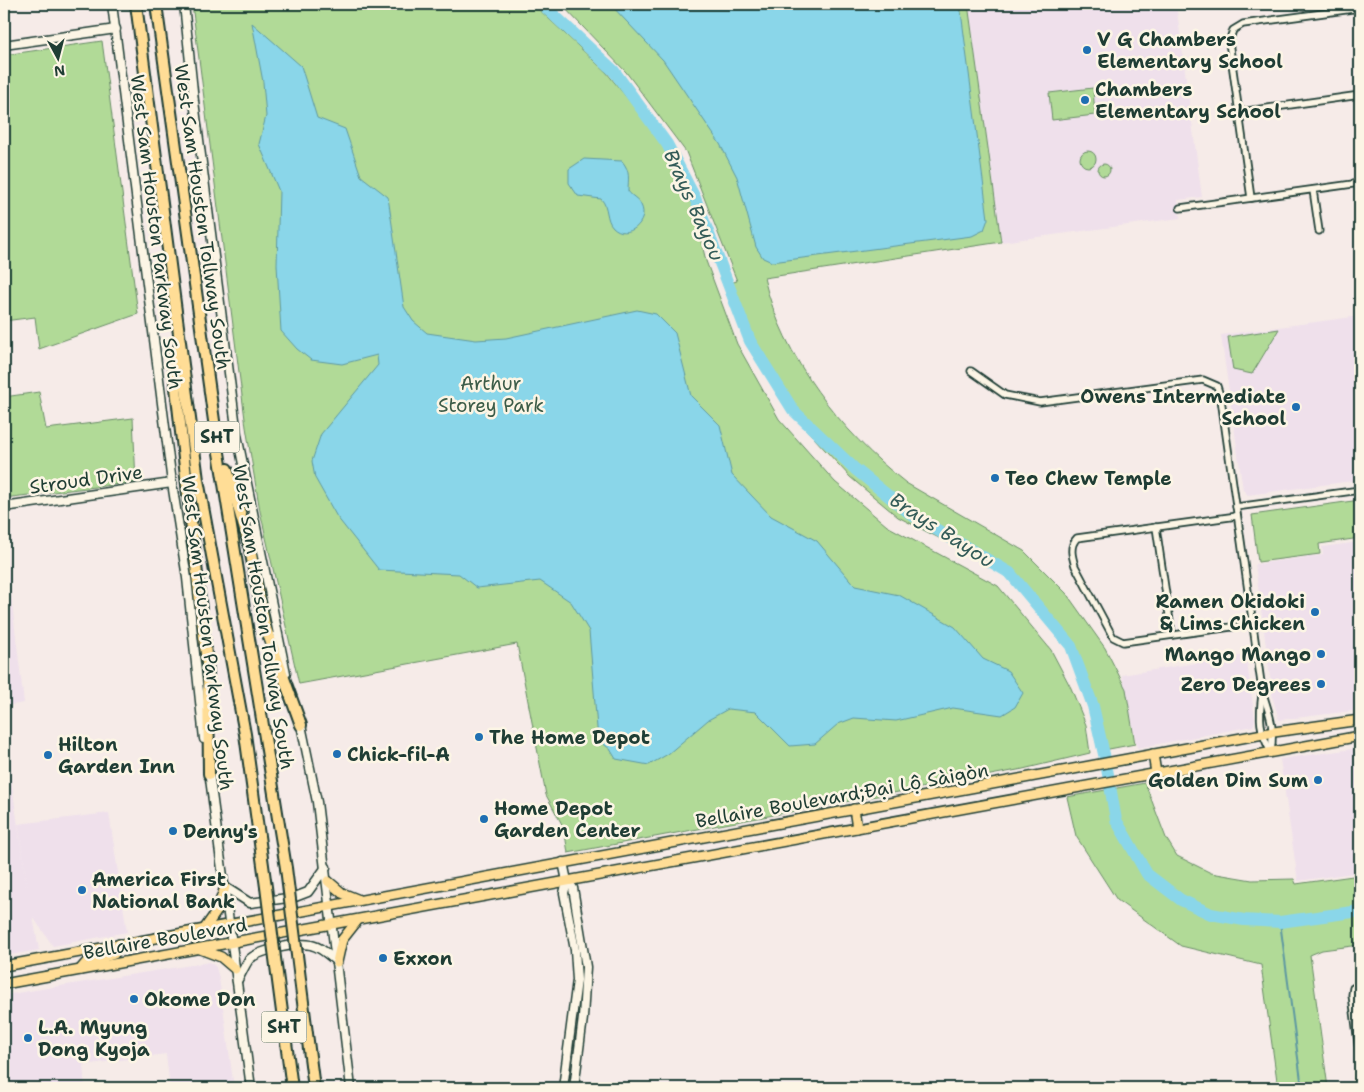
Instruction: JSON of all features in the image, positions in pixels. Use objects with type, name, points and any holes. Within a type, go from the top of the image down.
[{"type":"highway","name":"West Sam Houston Tollway South","points":[[136,4],[198,480],[241,709],[292,1088]]},
{"type":"highway","name":"West Sam Houston Tollway South","points":[[156,4],[215,428],[286,868],[314,1088]]},
{"type":"highway","points":[[180,344],[173,362],[208,672],[209,774]]},
{"type":"highway","points":[[215,428],[249,544],[265,626],[301,725]]},
{"type":"main road","name":"West Sam Houston Parkway South","points":[[112,4],[172,483],[187,578],[209,774],[251,1088]]},
{"type":"main road","points":[[184,4],[194,101],[236,435],[280,648],[314,782],[328,881],[351,1088]]},
{"type":"main road","points":[[4,45],[116,29]]},
{"type":"main road","name":"Stroud Drive","points":[[4,507],[172,483]]},
{"type":"main road","name":"Bellaire Boulevard;Đại Lộ Sàigòn","points":[[330,905],[1274,732],[1360,720]]},
{"type":"main road","name":"Bellaire Boulevard;Đại Lộ Sàigòn","points":[[333,925],[1360,736]]},
{"type":"main road","points":[[1153,754],[1156,773]]},
{"type":"main road","points":[[854,809],[857,828]]},
{"type":"main road","points":[[563,862],[567,881],[564,894],[577,967],[575,1000],[563,1088]]},
{"type":"main road","points":[[205,928],[217,911],[225,887],[250,903],[295,897],[308,892],[326,867]]},
{"type":"main road","points":[[328,881],[342,893],[360,900]]},
{"type":"main road","points":[[567,881],[573,888],[586,967],[585,1000],[574,1088]]},
{"type":"main road","name":"Bellaire Boulevard","points":[[5,966],[330,905]]},
{"type":"main road","points":[[337,962],[342,940],[357,920]]},
{"type":"main road","name":"Bellaire Boulevard","points":[[4,984],[333,925]]},
{"type":"main road","points":[[80,970],[86,963],[114,954],[119,944]]},
{"type":"main road","points":[[237,982],[249,960],[259,953],[270,950],[304,944],[312,945],[337,962]]},
{"type":"main road","points":[[200,948],[222,957],[236,969]]},
{"type":"main road","points":[[575,1000],[585,1000]]},
{"type":"street","points":[[1251,198],[1229,42],[1233,30],[1243,24],[1360,8]]},
{"type":"street","points":[[1240,112],[1360,95]]},
{"type":"street","points":[[1180,208],[1360,183]]},
{"type":"street","points":[[1313,190],[1319,231]]},
{"type":"street","points":[[971,371],[1005,394],[1040,402],[1203,380],[1216,386],[1221,399],[1262,692],[1260,710],[1262,735],[1271,752]]},
{"type":"street","points":[[1236,507],[1360,490]]},
{"type":"street","points":[[1237,516],[1077,538],[1072,547],[1073,558],[1075,566],[1112,637],[1116,640],[1123,642],[1252,624]]},
{"type":"street","points":[[1156,527],[1172,635]]},
{"type":"street","points":[[1262,692],[1270,710],[1274,732],[1271,752]]},
{"type":"street","points":[[1360,984],[1353,988],[1352,995],[1360,1058]]},
{"type":"shaded area","name":"Chambers Elementary School","points":[[968,4],[1176,4],[1202,197],[1178,200],[1180,218],[1001,242]]},
{"type":"shaded area","name":"Owens Intermediate School","points":[[1360,316],[1360,480],[1248,495],[1243,490],[1221,335]]},
{"type":"shaded area","points":[[4,538],[24,703],[4,706]]},
{"type":"shaded area","points":[[1360,542],[1360,710],[1279,720],[1273,699],[1255,564],[1323,555],[1322,547]]},
{"type":"shaded area","points":[[1246,655],[1255,720],[1253,726],[1137,748],[1122,675]]},
{"type":"shaded area","points":[[4,733],[28,892],[18,824],[109,813],[127,932],[53,946],[33,917],[39,950],[4,956]]},
{"type":"shaded area","points":[[1360,748],[1360,872],[1298,881],[1280,759]]},
{"type":"shaded area","points":[[210,962],[216,967],[219,978],[234,1088],[170,1088],[166,1054],[83,1065],[85,1088],[4,1088],[4,995]]},
{"type":"green space","name":"Arthur Storey Park","points":[[192,4],[533,4],[607,73],[664,144],[691,199],[706,261],[737,344],[779,419],[835,482],[887,526],[998,586],[1051,650],[1071,688],[1086,725],[1090,753],[1023,769],[568,853],[564,828],[546,795],[517,644],[299,684],[260,511],[246,427]]},
{"type":"green space","points":[[561,4],[968,4],[1001,242],[764,278],[773,308],[785,337],[800,365],[838,417],[859,441],[906,483],[1024,551],[1066,593],[1105,648],[1126,689],[1135,744],[1104,750],[1102,734],[1088,689],[1067,648],[1012,580],[982,560],[898,517],[850,477],[791,413],[749,342],[726,284],[737,281],[686,152],[626,72]]},
{"type":"green space","points":[[102,41],[138,314],[39,349],[35,317],[4,321],[4,55]]},
{"type":"green space","points":[[1093,88],[1095,115],[1052,120],[1049,93]]},
{"type":"green space","points":[[1088,151],[1096,159],[1088,167],[1080,159]]},
{"type":"green space","points":[[1102,164],[1106,164],[1110,170],[1106,176],[1102,176],[1098,172],[1098,168]]},
{"type":"green space","points":[[1279,329],[1252,374],[1233,370],[1228,337]]},
{"type":"green space","points":[[39,392],[46,429],[133,418],[136,482],[4,498],[4,397]]},
{"type":"green space","points":[[1360,500],[1360,538],[1319,544],[1320,554],[1258,562],[1252,515]]},
{"type":"green space","points":[[1145,783],[1166,838],[1177,856],[1211,873],[1252,880],[1294,879],[1296,884],[1360,875],[1360,945],[1322,950],[1310,955],[1328,1088],[1278,1088],[1261,965],[1181,946],[1117,900],[1076,836],[1067,797]]},
{"type":"water","points":[[610,4],[960,4],[988,219],[984,230],[972,236],[772,262],[763,258],[756,247],[737,177],[720,144],[663,60]]},
{"type":"water","points":[[252,23],[301,66],[317,118],[345,129],[361,176],[388,197],[404,307],[413,321],[427,333],[476,340],[506,338],[637,310],[656,314],[675,333],[691,396],[720,425],[732,475],[771,516],[817,541],[855,586],[899,595],[955,627],[983,659],[1008,671],[1023,693],[1015,707],[1002,715],[953,708],[896,721],[854,718],[838,724],[815,744],[790,746],[756,712],[728,709],[708,720],[668,754],[649,765],[616,759],[610,749],[598,740],[589,631],[571,602],[540,581],[477,588],[459,574],[379,570],[337,517],[315,478],[312,461],[321,434],[378,365],[377,355],[342,364],[311,360],[297,349],[281,331],[277,265],[279,191],[259,144],[266,116],[263,82]]},
{"type":"water","points":[[584,159],[622,161],[628,172],[628,191],[640,203],[643,211],[640,223],[636,228],[625,232],[619,231],[611,224],[601,199],[578,196],[569,183],[569,169]]},
{"type":"waterway","name":"Brays Bayou","points":[[542,4],[614,71],[667,144],[695,198],[750,341],[793,410],[855,469],[912,515],[1010,573],[1071,646],[1093,706],[1116,820],[1147,874],[1181,900],[1211,914],[1244,920],[1280,922],[1360,911]]},
{"type":"waterway","points":[[1280,922],[1302,1088]]},
{"type":"place","name":"V G Chambers Elementary School","points":[[1087,50]]},
{"type":"place","name":"Chambers Elementary School","points":[[1085,100]]},
{"type":"place","name":"Owens Intermediate School","points":[[1296,407]]},
{"type":"place","name":"Teo Chew Temple","points":[[995,478]]},
{"type":"place","name":"Ramen Okidoki & Lims Chicken","points":[[1315,612]]},
{"type":"place","name":"Mango Mango","points":[[1321,654]]},
{"type":"place","name":"Zero Degrees","points":[[1321,684]]},
{"type":"place","name":"The Home Depot","points":[[479,737]]},
{"type":"place","name":"Chick-fil-A","points":[[337,754]]},
{"type":"place","name":"Hilton Garden Inn","points":[[48,755]]},
{"type":"place","name":"Golden Dim Sum","points":[[1318,780]]},
{"type":"place","name":"Home Depot Garden Center","points":[[484,819]]},
{"type":"place","name":"Denny's","points":[[173,831]]},
{"type":"place","name":"America First National Bank","points":[[82,890]]},
{"type":"place","name":"Exxon","points":[[383,958]]},
{"type":"place","name":"Okome Don","points":[[134,999]]},
{"type":"place","name":"L.A. Myung Dong Kyoja","points":[[28,1038]]}]
